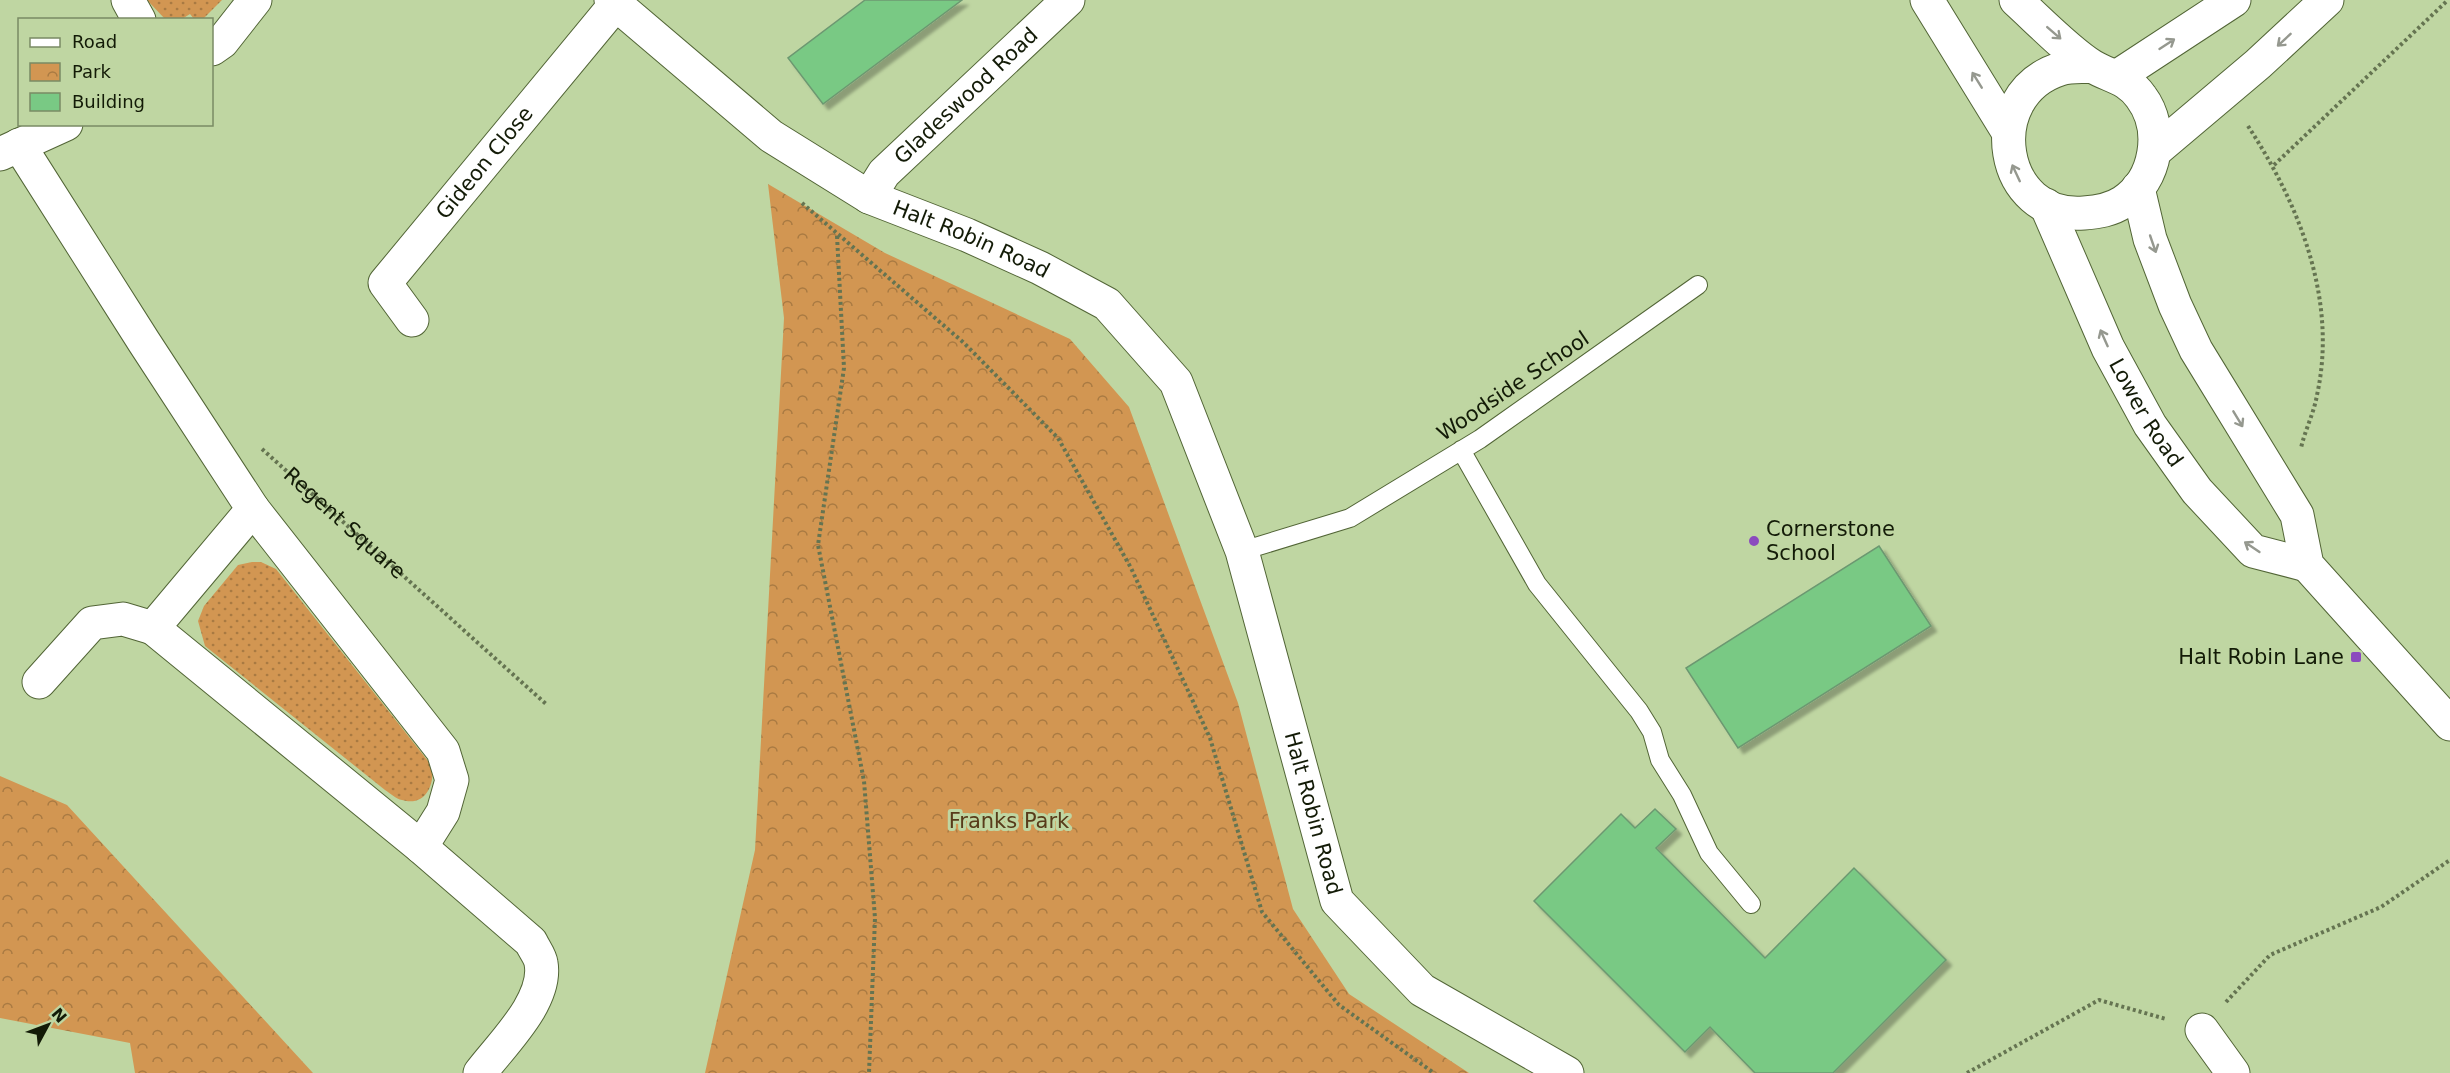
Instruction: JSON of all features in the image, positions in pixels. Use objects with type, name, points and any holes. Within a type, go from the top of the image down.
[{"type":"street","points":[[128,0],[138,18]]},
{"type":"street","points":[[213,48],[222,42],[255,0]]},
{"type":"street","name":"Gladeswood Road","points":[[869,197],[884,173],[1068,0]]},
{"type":"street","name":"Lower Road","points":[[1927,0],[2007,129]]},
{"type":"street","name":"Lower Road","points":[[2016,0],[2105,71],[2141,96],[2154,121],[2155,151],[2148,174],[2138,188],[2124,202],[2103,212],[2071,214],[2046,205],[2022,185],[2010,159],[2007,129],[2016,103],[2037,80],[2061,68],[2105,71]]},
{"type":"street","points":[[2105,71],[2235,0]]},
{"type":"street","points":[[2155,151],[2258,64],[2327,0]]},
{"type":"street","name":"Halt Robin Road","points":[[613,3],[771,136],[869,197],[1040,268],[1107,304],[1176,382],[1242,551],[1337,901],[1422,990],[1567,1073]]},
{"type":"street","name":"Gideon Close","points":[[412,320],[385,283],[613,3]]},
{"type":"street","points":[[62,126],[10,150],[144,342],[253,508],[443,751],[452,780],[443,812],[421,847]]},
{"type":"street","points":[[2138,188],[2150,239],[2175,305],[2196,350],[2296,515],[2307,565],[2450,724]]},
{"type":"street","name":"Lower Road","points":[[2046,205],[2108,348],[2150,425],[2191,481],[2253,550],[2307,565]]},
{"type":"street","points":[[153,628],[253,508]]},
{"type":"street","points":[[39,682],[92,623],[123,619],[153,628],[421,847],[531,942],[541,963],[541,982],[534,1003],[480,1073]]},
{"type":"street","points":[[2202,1030],[2233,1073]]},
{"type":"lane","name":"Woodside School","points":[[1242,551],[1350,518],[1461,450],[1698,285]]},
{"type":"lane","points":[[1461,450],[1537,584],[1653,732],[1660,760],[1682,795],[1709,853],[1751,904]]},
{"type":"path","points":[[2274,165],[2448,0]]},
{"type":"path","points":[[2248,126],[2274,165],[2312,258],[2320,303],[2322,352],[2318,395],[2302,444]]},
{"type":"path","points":[[797,199],[964,343],[1058,438],[1131,568],[1210,738],[1262,912],[1339,1005],[1434,1073]]},
{"type":"path","points":[[837,235],[844,368],[818,544],[864,781],[875,918],[869,1073]]},
{"type":"path","name":"Regent Square","points":[[257,445],[546,705]]},
{"type":"path","points":[[1967,1073],[2099,1000],[2202,1030],[2270,954],[2381,907],[2450,860]]},
{"type":"green space","points":[[147,0],[222,0],[204,18],[193,18],[190,14],[184,18],[164,18]]},
{"type":"green space","name":"Franks Park","points":[[768,184],[885,253],[1070,339],[1129,407],[1238,703],[1293,909],[1349,994],[1469,1073],[705,1073],[755,850],[784,318]]},
{"type":"green space","points":[[261,562],[276,569],[432,766],[430,787],[422,797],[410,801],[393,796],[205,646],[198,621],[204,606],[238,565]]},
{"type":"green space","points":[[0,776],[67,805],[313,1073],[135,1073],[130,1043],[0,1018]]},
{"type":"building","points":[[865,0],[962,0],[823,104],[788,58]]},
{"type":"building","points":[[1879,546],[1931,626],[1738,748],[1686,668]]},
{"type":"building","points":[[1655,809],[1676,829],[1656,848],[1765,958],[1854,868],[1946,960],[1833,1073],[1755,1073],[1710,1027],[1685,1052],[1534,901],[1621,814],[1635,828]]},
{"type":"place","name":"Cornerstone School","points":[[1754,541]]},
{"type":"place","name":"Halt Robin Lane","points":[[2356,657]]}]
